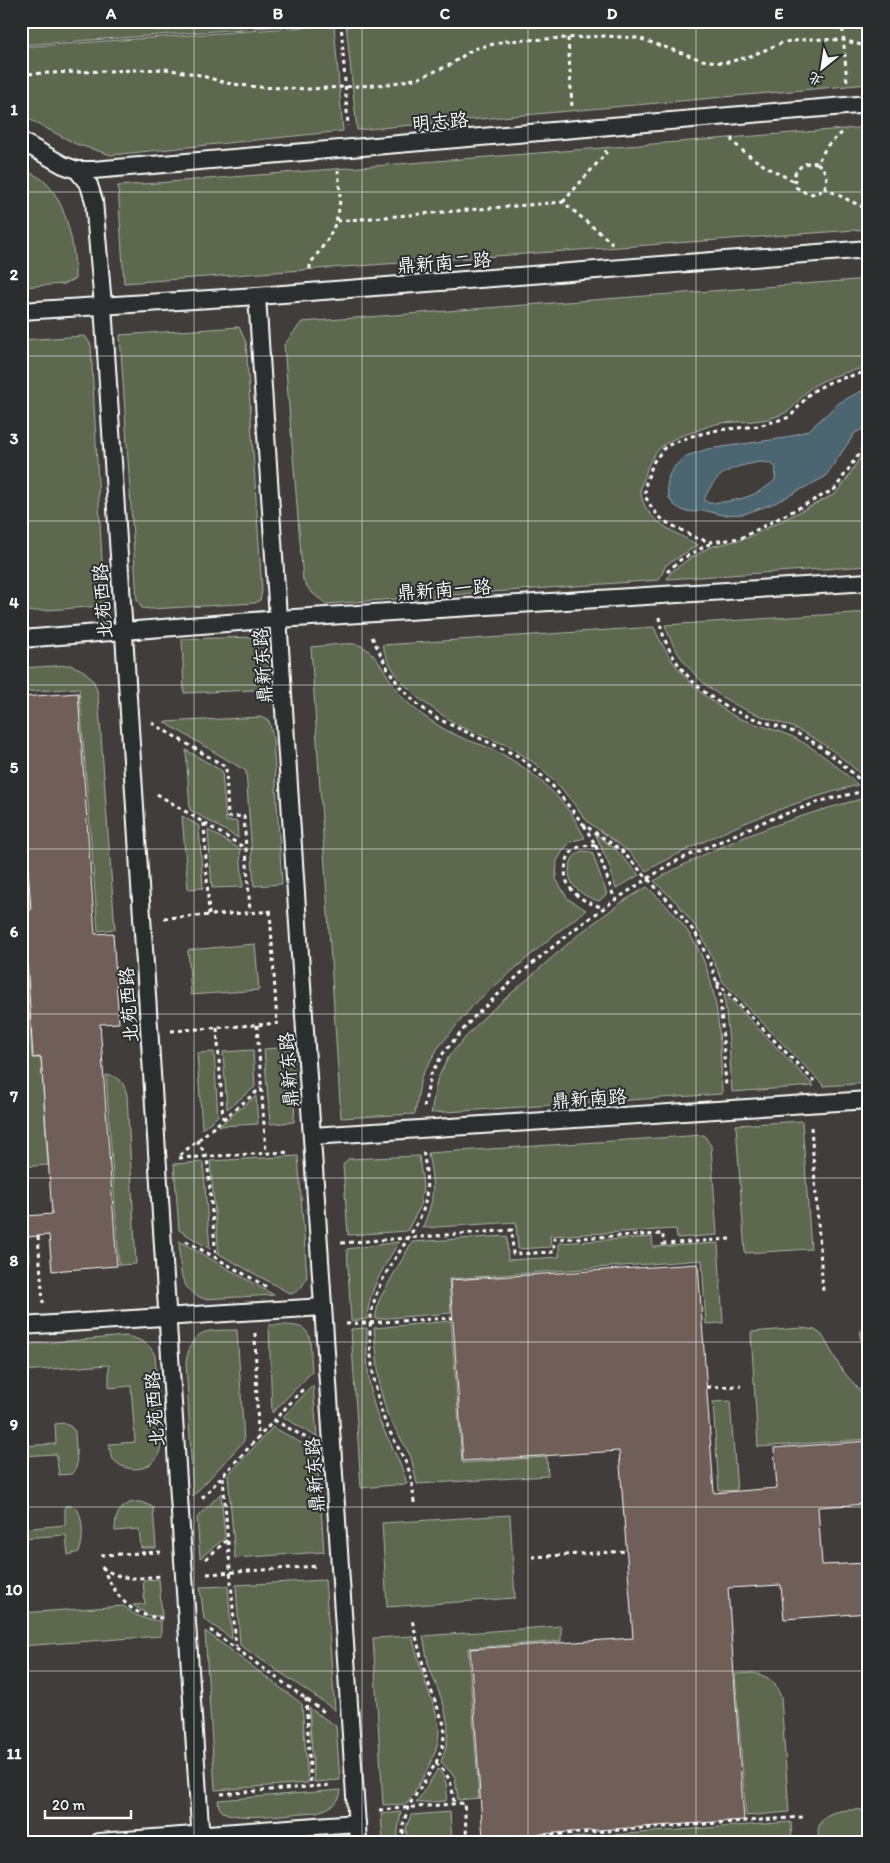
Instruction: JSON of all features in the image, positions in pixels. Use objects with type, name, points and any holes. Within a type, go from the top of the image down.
[{"type":"lane","name":"明志路","points":[[21,142],[63,165],[77,170],[343,150],[869,104]]},
{"type":"lane","name":"北苑西路","points":[[77,170],[89,185],[94,201],[103,305],[201,1838]]},
{"type":"lane","name":"鼎新南二路","points":[[21,311],[258,296],[869,249]]},
{"type":"lane","name":"鼎新东路","points":[[258,296],[358,1842]]},
{"type":"lane","name":"鼎新南一路","points":[[21,638],[124,632],[279,619],[869,582]]},
{"type":"lane","name":"鼎新南路","points":[[312,1136],[869,1100]]},
{"type":"lane","points":[[21,1326],[323,1308]]},
{"type":"lane","points":[[98,1842],[201,1838],[357,1823]]},
{"type":"path","points":[[842,21],[848,88]]},
{"type":"path","points":[[310,264],[325,244],[337,221],[341,205],[345,86],[340,22]]},
{"type":"path","points":[[21,74],[165,69],[196,74],[226,84],[256,87],[310,88],[389,84],[419,78],[450,65],[472,49],[506,41],[606,36],[638,38],[702,60],[724,63],[748,57],[784,42],[811,39],[843,40],[869,47]]},
{"type":"path","points":[[568,38],[573,130]]},
{"type":"path","points":[[729,116],[732,141],[741,150],[770,170],[794,181]]},
{"type":"path","points":[[817,163],[827,146],[850,126]]},
{"type":"path","points":[[337,221],[563,202],[606,153],[604,127]]},
{"type":"path","points":[[807,162],[817,163],[823,167],[827,180],[824,188],[817,194],[810,195],[796,187],[794,181],[794,175],[801,165],[807,162]]},
{"type":"path","points":[[824,188],[869,210]]},
{"type":"path","points":[[563,202],[611,242]]},
{"type":"path","points":[[712,542],[696,538],[664,521],[653,510],[645,496],[646,482],[654,461],[666,446],[692,436],[718,430],[758,426],[790,417],[811,392],[832,381],[869,371]]},
{"type":"path","points":[[666,574],[669,568],[680,560],[712,542],[741,538],[835,490],[864,446],[869,443]]},
{"type":"path","points":[[659,616],[666,644],[677,663],[692,681],[740,713],[800,735],[828,753],[852,772],[869,790]]},
{"type":"path","points":[[372,637],[388,669],[400,687],[416,703],[436,718],[516,755],[551,784],[584,824],[596,846],[615,900]]},
{"type":"path","points":[[148,720],[226,768],[228,817],[244,816],[250,912]]},
{"type":"path","points":[[423,1116],[425,1097],[431,1074],[444,1052],[473,1018],[520,974],[557,943],[604,908],[646,878],[702,849],[763,822],[821,801],[869,790]]},
{"type":"path","points":[[152,792],[246,848]]},
{"type":"path","points":[[204,823],[209,915]]},
{"type":"path","points":[[584,824],[621,850],[675,908],[696,934],[712,967],[720,993],[724,1032],[726,1095],[720,1110]]},
{"type":"path","points":[[596,846],[588,845],[577,848],[570,854],[566,865],[566,881],[571,890],[582,900],[604,908]]},
{"type":"path","points":[[160,918],[277,910]]},
{"type":"path","points":[[270,911],[276,1024]]},
{"type":"path","points":[[716,981],[833,1102]]},
{"type":"path","points":[[168,1031],[284,1023]]},
{"type":"path","points":[[257,1025],[266,1153]]},
{"type":"path","points":[[217,1028],[223,1120]]},
{"type":"path","points":[[261,1088],[176,1158],[296,1152]]},
{"type":"path","points":[[810,1104],[823,1291]]},
{"type":"path","points":[[198,1140],[206,1156],[216,1258]]},
{"type":"path","points":[[414,1503],[412,1483],[407,1464],[385,1420],[376,1392],[371,1362],[370,1323],[372,1304],[382,1280],[424,1208],[427,1189],[423,1148]]},
{"type":"path","points":[[340,1243],[512,1230],[513,1254],[554,1252],[554,1239],[663,1234],[664,1244],[730,1239]]},
{"type":"path","points":[[38,1236],[42,1303]]},
{"type":"path","points":[[185,1240],[273,1290]]},
{"type":"path","points":[[345,1324],[452,1318]]},
{"type":"path","points":[[254,1327],[258,1438]]},
{"type":"path","points":[[199,1502],[306,1385]]},
{"type":"path","points":[[707,1387],[741,1386]]},
{"type":"path","points":[[274,1420],[317,1444]]},
{"type":"path","points":[[223,1476],[236,1648]]},
{"type":"path","points":[[207,1574],[206,1558],[228,1539]]},
{"type":"path","points":[[532,1557],[627,1551]]},
{"type":"path","points":[[101,1555],[162,1552]]},
{"type":"path","points":[[199,1575],[325,1565]]},
{"type":"path","points":[[164,1575],[131,1578],[113,1576],[102,1567],[113,1590],[131,1609],[149,1618],[166,1619]]},
{"type":"path","points":[[403,1842],[403,1826],[408,1807],[436,1763],[443,1745],[445,1727],[426,1677],[412,1620]]},
{"type":"path","points":[[209,1629],[328,1714]]},
{"type":"path","points":[[306,1698],[311,1787]]},
{"type":"path","points":[[436,1763],[448,1774],[453,1788],[454,1804]]},
{"type":"path","points":[[215,1795],[334,1785]]},
{"type":"path","points":[[377,1810],[464,1803],[467,1841],[803,1817]]},
{"type":"shaded area","points":[[21,21],[869,21],[869,1842],[21,1842]]},
{"type":"green space","points":[[21,21],[355,21],[21,45]]},
{"type":"green space","points":[[379,21],[869,21],[869,84],[357,130],[346,24]]},
{"type":"green space","points":[[334,25],[343,131],[111,155],[76,144],[21,115],[21,47]]},
{"type":"green space","points":[[869,127],[869,229],[124,283],[118,186]]},
{"type":"green space","points":[[21,168],[45,182],[53,191],[64,214],[72,241],[75,279],[64,284],[21,287]]},
{"type":"green space","points":[[869,279],[869,368],[844,373],[818,383],[806,392],[791,409],[777,416],[761,420],[721,423],[677,438],[662,446],[651,459],[641,486],[643,503],[655,519],[698,545],[666,565],[659,580],[326,604],[310,591],[303,580],[284,345],[302,322]]},
{"type":"green space","points":[[239,327],[246,342],[262,591],[260,600],[255,603],[142,608],[137,600],[120,335]]},
{"type":"green space","points":[[85,336],[91,345],[104,600],[101,606],[21,612],[21,340]]},
{"type":"green space","points":[[869,447],[869,566],[667,579],[671,572],[710,547],[747,538],[835,494],[845,482],[866,448]]},
{"type":"green space","points":[[869,612],[869,782],[843,759],[804,733],[737,705],[710,688],[698,678],[678,654],[665,625]]},
{"type":"green space","points":[[654,627],[673,662],[700,692],[738,718],[780,732],[802,742],[827,759],[858,785],[803,801],[749,821],[646,871],[627,850],[588,822],[562,789],[538,766],[511,747],[461,727],[418,698],[399,679],[388,661],[382,645]]},
{"type":"green space","points":[[257,637],[264,641],[268,648],[268,678],[263,686],[255,690],[184,693],[182,639]]},
{"type":"green space","points":[[357,644],[372,654],[405,700],[430,720],[458,736],[502,754],[525,768],[546,785],[564,805],[585,838],[572,841],[564,849],[557,861],[556,879],[568,899],[586,910],[475,1003],[438,1048],[421,1077],[415,1114],[341,1118],[311,647]]},
{"type":"green space","points":[[70,665],[81,669],[92,679],[98,694],[115,929],[98,931],[79,688],[21,692],[21,668]]},
{"type":"green space","points":[[261,717],[269,721],[273,738],[282,884],[254,886],[246,771],[164,722]]},
{"type":"green space","points":[[186,750],[222,771],[226,821],[237,821],[238,838],[190,810]]},
{"type":"green space","points":[[21,775],[30,910],[23,911],[32,1058],[41,1058],[48,1165],[21,1167]]},
{"type":"green space","points":[[869,797],[869,1083],[824,1086],[723,982],[701,934],[677,903],[654,881],[732,842],[813,813]]},
{"type":"green space","points":[[182,816],[199,826],[203,888],[188,889]]},
{"type":"green space","points":[[208,830],[240,849],[243,887],[212,888]]},
{"type":"green space","points":[[595,833],[615,849],[639,875],[616,889],[609,865]]},
{"type":"green space","points":[[581,851],[592,852],[607,894],[599,901],[582,893],[573,885],[571,880],[569,874],[570,863],[576,854]]},
{"type":"green space","points":[[647,887],[682,923],[698,948],[706,967],[712,987],[719,1029],[722,1094],[431,1113],[437,1080],[449,1056],[483,1018],[579,934],[622,902]]},
{"type":"green space","points":[[255,944],[259,990],[191,995],[188,950]]},
{"type":"green space","points":[[724,993],[814,1086],[732,1092]]},
{"type":"green space","points":[[293,1047],[294,1122],[270,1124],[264,1049]]},
{"type":"green space","points":[[253,1050],[255,1087],[227,1109],[223,1052]]},
{"type":"green space","points":[[214,1052],[218,1116],[202,1129],[197,1053]]},
{"type":"green space","points":[[106,1075],[120,1080],[127,1095],[136,1264],[119,1265]]},
{"type":"green space","points":[[256,1096],[258,1124],[219,1126]]},
{"type":"green space","points":[[802,1121],[811,1249],[745,1253],[736,1125]]},
{"type":"green space","points":[[704,1135],[711,1146],[717,1235],[677,1238],[676,1229],[550,1236],[551,1247],[518,1249],[516,1222],[422,1228],[432,1200],[432,1174],[428,1153]]},
{"type":"green space","points":[[298,1156],[307,1276],[301,1287],[291,1294],[219,1254],[210,1161]]},
{"type":"green space","points":[[419,1156],[423,1187],[420,1207],[407,1231],[348,1235],[343,1165],[348,1159]]},
{"type":"green space","points":[[203,1162],[210,1249],[179,1230],[174,1164]]},
{"type":"green space","points":[[507,1236],[508,1260],[559,1257],[559,1243],[652,1237],[653,1247],[718,1243],[723,1323],[706,1324],[702,1260],[449,1279],[451,1313],[375,1319],[379,1300],[412,1242]]},
{"type":"green space","points":[[179,1241],[274,1295],[205,1299],[196,1295],[189,1290],[182,1276]]},
{"type":"green space","points":[[399,1242],[374,1288],[367,1319],[351,1321],[347,1249]]},
{"type":"green space","points":[[451,1321],[462,1463],[547,1457],[548,1476],[417,1484],[411,1457],[387,1414],[380,1388],[374,1328]]},
{"type":"green space","points":[[869,1324],[869,1355],[862,1343],[859,1332]]},
{"type":"green space","points":[[269,1325],[295,1326],[307,1332],[311,1346],[312,1372],[272,1413]]},
{"type":"green space","points":[[367,1328],[367,1363],[372,1398],[379,1420],[398,1459],[407,1484],[361,1488],[351,1329]]},
{"type":"green space","points":[[802,1328],[815,1330],[822,1335],[842,1370],[869,1401],[869,1439],[758,1447],[751,1332]]},
{"type":"green space","points":[[237,1330],[244,1441],[193,1496],[186,1361],[189,1350],[198,1336],[210,1331]]},
{"type":"green space","points":[[126,1336],[144,1342],[155,1356],[162,1442],[155,1460],[139,1469],[126,1468],[111,1456],[109,1444],[135,1442],[131,1386],[109,1388],[109,1365],[21,1371],[21,1345]]},
{"type":"green space","points":[[313,1385],[317,1437],[283,1417]]},
{"type":"green space","points":[[730,1401],[737,1490],[719,1491],[713,1402]]},
{"type":"green space","points":[[63,1423],[75,1431],[77,1464],[75,1471],[71,1474],[59,1475],[56,1454],[21,1456],[21,1446],[56,1444],[55,1424]]},
{"type":"green space","points":[[273,1427],[317,1452],[324,1552],[235,1558],[228,1475]]},
{"type":"green space","points":[[221,1493],[225,1538],[200,1558],[197,1518]]},
{"type":"green space","points":[[132,1502],[141,1502],[153,1507],[156,1548],[141,1548],[139,1529],[115,1531],[118,1513],[123,1507]]},
{"type":"green space","points":[[65,1506],[71,1506],[78,1510],[80,1514],[82,1536],[79,1552],[68,1555],[66,1535],[21,1538],[21,1529],[65,1525]]},
{"type":"green space","points":[[510,1515],[515,1598],[387,1607],[382,1523]]},
{"type":"green space","points":[[159,1579],[162,1616],[150,1616],[133,1605],[145,1604],[143,1580]]},
{"type":"green space","points":[[325,1580],[335,1710],[240,1645],[236,1585]]},
{"type":"green space","points":[[228,1586],[232,1639],[204,1619],[200,1587]]},
{"type":"green space","points":[[124,1606],[141,1617],[161,1621],[161,1636],[21,1646],[21,1613]]},
{"type":"green space","points":[[561,1626],[561,1641],[468,1648],[479,1798],[458,1800],[455,1777],[441,1762],[447,1743],[448,1726],[444,1706],[428,1663],[423,1636]]},
{"type":"green space","points":[[205,1631],[302,1704],[308,1783],[215,1790]]},
{"type":"green space","points":[[412,1636],[437,1718],[438,1741],[429,1766],[407,1804],[383,1805],[373,1638]]},
{"type":"green space","points":[[753,1673],[771,1680],[781,1697],[789,1812],[746,1816],[735,1674]]},
{"type":"green space","points":[[309,1708],[336,1726],[340,1780],[314,1782]]},
{"type":"green space","points":[[438,1769],[446,1783],[446,1801],[416,1803]]},
{"type":"green space","points":[[341,1790],[336,1802],[325,1809],[316,1812],[281,1815],[240,1816],[229,1814],[221,1810],[218,1800]]},
{"type":"green space","points":[[848,1810],[869,1810],[869,1842],[819,1842],[818,1828],[827,1815]]},
{"type":"green space","points":[[401,1812],[398,1842],[383,1842],[381,1814]]},
{"type":"green space","points":[[450,1812],[452,1842],[407,1842],[406,1828],[411,1815]]},
{"type":"green space","points":[[791,1822],[792,1842],[515,1842]]},
{"type":"water","points":[[869,390],[869,426],[855,433],[825,477],[775,503],[744,514],[723,515],[703,510],[694,512],[684,511],[674,505],[669,498],[667,487],[669,475],[675,466],[686,456],[708,449],[785,438],[809,430],[839,403],[859,392]],"holes":[[[760,462],[771,463],[776,468],[775,480],[760,491],[744,498],[727,502],[709,503],[704,500],[714,483],[726,472],[750,464]]]},
{"type":"building","points":[[78,693],[95,934],[113,933],[119,1023],[100,1024],[117,1266],[52,1271],[49,1235],[27,1237],[29,1264],[21,1264],[21,1203],[25,1202],[26,1216],[52,1214],[41,1057],[33,1058],[24,911],[31,910],[21,770],[21,697]]},
{"type":"building","points":[[698,1264],[714,1493],[777,1488],[774,1448],[869,1441],[869,1504],[818,1507],[822,1565],[869,1563],[869,1613],[784,1619],[781,1585],[728,1588],[744,1820],[483,1838],[470,1649],[633,1638],[619,1451],[463,1461],[450,1280]]}]
